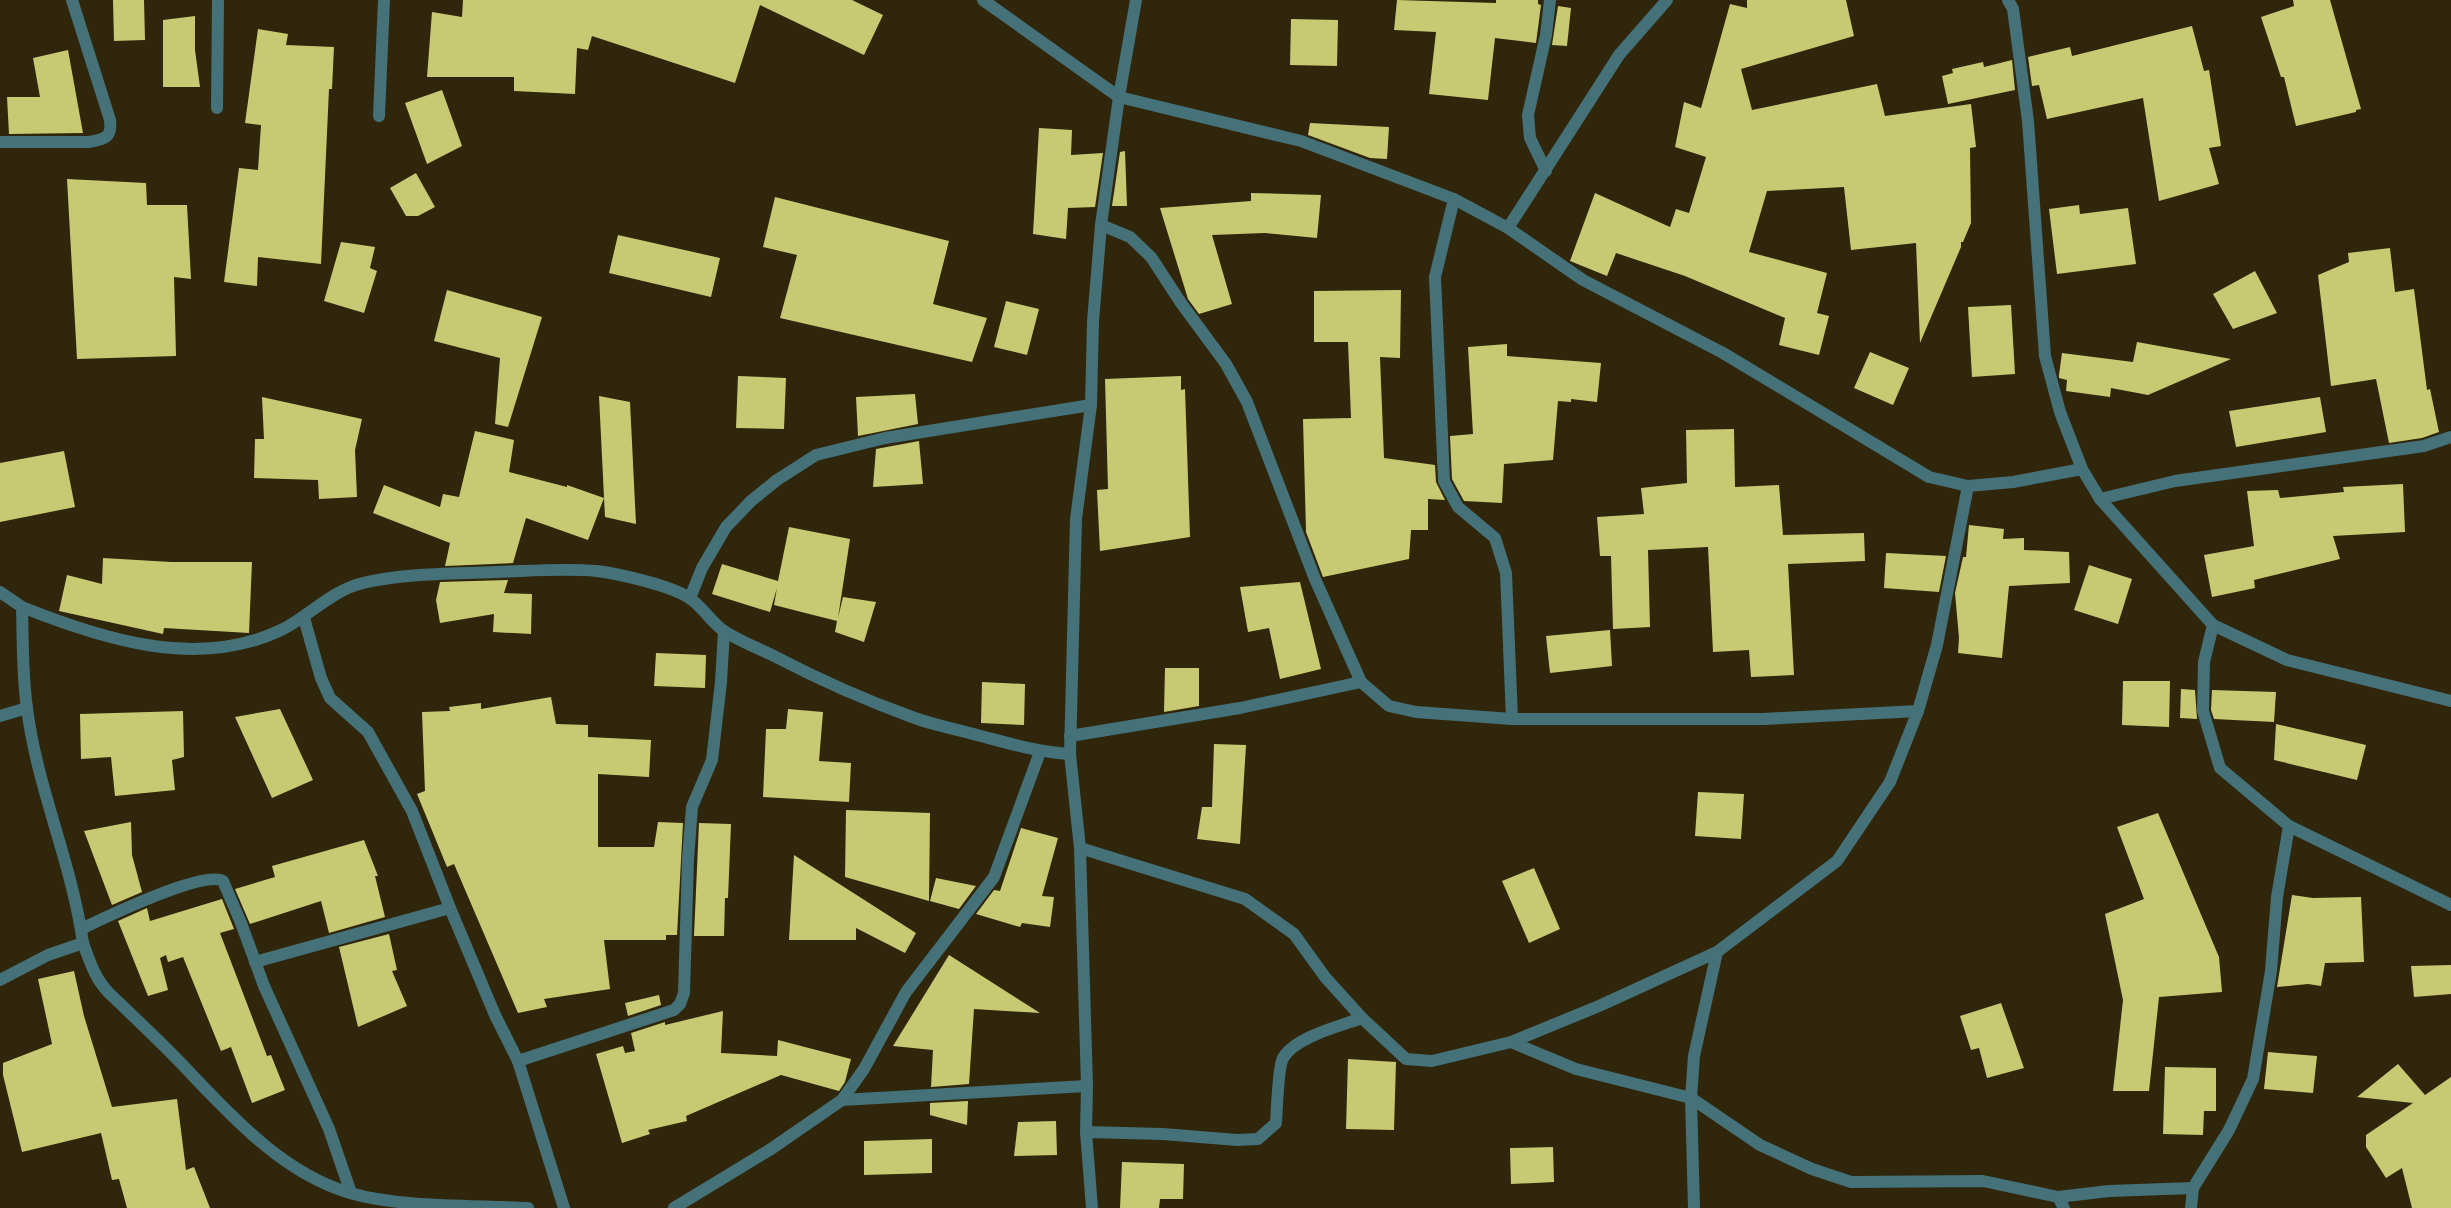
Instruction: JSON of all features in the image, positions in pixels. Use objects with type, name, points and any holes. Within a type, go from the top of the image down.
[{"type":"street","points":[[0,142],[89,142],[104,140],[109,136],[110,120],[72,0]]},
{"type":"street","points":[[217,108],[218,0]]},
{"type":"street","points":[[379,116],[384,0]]},
{"type":"street","points":[[983,0],[1119,97],[1301,141],[1454,199],[1508,228],[1583,280],[1723,353],[1929,477],[1968,486],[2013,482],[2082,469]]},
{"type":"street","points":[[1092,1208],[1086,1132],[1087,1086],[1080,848],[1070,754],[1076,519],[1091,405],[1093,321],[1101,225],[1119,97],[1136,0]]},
{"type":"street","points":[[1546,171],[1530,138],[1528,115],[1546,35],[1550,0]]},
{"type":"street","points":[[1508,228],[1619,55],[1667,0]]},
{"type":"street","points":[[2008,0],[2013,9],[2028,121],[2045,356],[2060,412],[2082,469],[2100,499],[2213,625],[2287,660],[2451,701]]},
{"type":"street","points":[[1454,199],[1435,277],[1444,481],[1458,507],[1495,538],[1506,573],[1512,720]]},
{"type":"street","points":[[1101,225],[1130,237],[1151,256],[1181,303],[1226,364],[1247,402],[1315,579],[1361,682],[1389,706],[1416,712],[1512,720],[1763,720],[1918,711]]},
{"type":"street","points":[[690,598],[702,568],[726,527],[751,501],[777,480],[816,455],[885,438],[1091,405]]},
{"type":"street","points":[[2100,499],[2175,481],[2424,446],[2451,437]]},
{"type":"street","points":[[1080,848],[1245,899],[1294,934],[1325,977],[1406,1059],[1432,1061],[1511,1041],[1599,1006],[1717,952],[1837,861],[1890,782],[1918,711],[1937,645],[1968,486]]},
{"type":"street","points":[[0,592],[22,607],[103,636],[141,644],[195,648],[233,647],[255,642],[304,618],[341,592],[360,583],[394,577],[457,574],[565,570],[598,572],[641,579],[690,598],[724,630],[802,671],[914,718],[1040,752],[1070,754]]},
{"type":"street","points":[[22,607],[27,708],[38,760],[69,872],[83,943],[100,984],[231,1116],[276,1154],[309,1176],[351,1193],[410,1203],[528,1208]]},
{"type":"street","points":[[304,618],[321,678],[330,698],[368,732],[412,811],[495,1015],[518,1061],[564,1208]]},
{"type":"street","points":[[2213,625],[2204,662],[2203,711],[2220,768],[2289,826],[2451,905]]},
{"type":"street","points":[[518,1061],[674,1010],[680,1004],[684,993],[692,807],[712,760],[724,630]]},
{"type":"street","points":[[1070,736],[1240,708],[1361,682]]},
{"type":"street","points":[[0,716],[27,708]]},
{"type":"street","points":[[674,1208],[771,1149],[842,1100],[864,1070],[906,992],[994,877],[1040,752]]},
{"type":"street","points":[[2191,1208],[2193,1188],[2229,1131],[2253,1079],[2271,971],[2277,897],[2289,826]]},
{"type":"street","points":[[81,928],[148,898],[203,880],[218,879],[226,886],[255,962],[329,1129],[351,1193]]},
{"type":"street","points":[[255,962],[450,908]]},
{"type":"street","points":[[0,980],[48,955],[83,943]]},
{"type":"street","points":[[1694,1208],[1691,1098],[1694,1056],[1717,952]]},
{"type":"street","points":[[1086,1132],[1163,1134],[1238,1140],[1258,1139],[1276,1123],[1282,1059],[1292,1047],[1362,1017]]},
{"type":"street","points":[[1511,1041],[1576,1069],[1691,1098],[1760,1145],[1812,1169],[1851,1182],[1983,1181],[2061,1203],[2109,1191],[2193,1188]]},
{"type":"street","points":[[842,1100],[1087,1086]]},
{"type":"building","points":[[113,0],[144,0],[145,40],[114,41]]},
{"type":"building","points":[[463,0],[852,0],[883,15],[864,55],[760,5],[735,83],[592,36],[588,50],[577,48],[575,94],[514,91],[514,77],[427,77],[432,12],[462,17]]},
{"type":"building","points":[[1397,0],[1496,3],[1496,0],[1538,0],[1538,4],[1541,5],[1536,43],[1495,38],[1488,100],[1429,94],[1436,32],[1394,30]]},
{"type":"building","points":[[1747,0],[1846,0],[1854,36],[1741,69],[1752,110],[1877,84],[1885,116],[1971,104],[1976,147],[1970,148],[1971,223],[1920,343],[1916,243],[1851,250],[1844,187],[1767,191],[1749,252],[1827,273],[1817,313],[1829,316],[1819,355],[1779,345],[1785,318],[1685,276],[1616,253],[1607,276],[1570,261],[1595,193],[1670,227],[1676,209],[1689,213],[1706,157],[1675,147],[1684,102],[1701,108],[1730,4],[1747,8]]},
{"type":"building","points":[[2293,0],[2330,0],[2361,109],[2356,112],[2296,126],[2284,77],[2281,77],[2261,17],[2294,6]]},
{"type":"building","points":[[1558,6],[1571,8],[1567,46],[1552,45]]},
{"type":"building","points":[[195,16],[195,50],[200,87],[163,87],[163,20]]},
{"type":"building","points":[[1291,19],[1338,20],[1337,66],[1290,65]]},
{"type":"building","points":[[2192,26],[2204,71],[2209,70],[2221,146],[2209,148],[2219,184],[2159,201],[2143,98],[2047,119],[2039,85],[2032,86],[2028,57],[2070,47],[2072,56]]},
{"type":"building","points":[[258,29],[288,34],[286,45],[334,47],[332,89],[329,89],[321,264],[258,257],[257,286],[224,282],[239,168],[258,170],[261,125],[245,123]]},
{"type":"building","points":[[68,50],[83,133],[9,134],[7,97],[40,97],[33,58]]},
{"type":"building","points":[[2012,60],[2015,90],[1948,104],[1942,76],[1953,73],[1952,69],[1983,62],[1984,67]]},
{"type":"building","points":[[442,90],[462,146],[427,164],[405,103]]},
{"type":"building","points":[[1310,123],[1389,127],[1387,159],[1370,158],[1308,135]]},
{"type":"building","points":[[1039,128],[1072,130],[1071,155],[1103,153],[1095,207],[1068,208],[1066,239],[1033,234]]},
{"type":"building","points":[[1125,151],[1127,206],[1112,206],[1120,152]]},
{"type":"building","points":[[416,173],[435,207],[418,216],[406,216],[390,188]]},
{"type":"building","points":[[67,179],[146,183],[147,205],[187,205],[191,279],[174,277],[176,356],[77,359]]},
{"type":"building","points":[[1251,193],[1321,195],[1317,238],[1265,233],[1212,235],[1232,304],[1199,314],[1188,299],[1160,208],[1251,201]]},
{"type":"building","points":[[775,197],[949,241],[933,304],[987,318],[972,362],[780,318],[797,255],[763,247]]},
{"type":"building","points":[[2079,205],[2080,214],[2128,208],[2136,264],[2057,274],[2049,209]]},
{"type":"building","points":[[618,235],[720,258],[711,297],[609,273]]},
{"type":"building","points":[[341,242],[375,247],[370,268],[377,271],[364,313],[324,301]]},
{"type":"building","points":[[2390,248],[2395,292],[2414,289],[2427,390],[2430,389],[2439,432],[2422,438],[2389,443],[2376,379],[2331,386],[2318,275],[2349,262],[2348,253]]},
{"type":"building","points":[[2255,271],[2277,313],[2233,329],[2213,294]]},
{"type":"building","points":[[447,290],[542,317],[508,427],[495,424],[500,358],[434,341]]},
{"type":"building","points":[[1401,290],[1400,358],[1380,357],[1384,458],[1435,465],[1436,482],[1445,500],[1428,499],[1428,530],[1411,530],[1409,559],[1323,577],[1306,532],[1303,419],[1351,418],[1348,342],[1314,342],[1314,291]]},
{"type":"building","points":[[1006,301],[1039,309],[1027,355],[994,347]]},
{"type":"building","points":[[2011,305],[2015,374],[1972,377],[1968,307]]},
{"type":"building","points":[[2137,342],[2231,359],[2148,395],[2111,388],[2110,397],[2066,391],[2067,380],[2059,378],[2062,353],[2133,362]]},
{"type":"building","points":[[1507,344],[1507,356],[1601,363],[1597,402],[1571,399],[1571,402],[1558,401],[1553,460],[1504,464],[1502,503],[1464,501],[1452,479],[1450,436],[1473,434],[1468,347]]},
{"type":"building","points":[[1870,352],[1909,368],[1893,405],[1854,388]]},
{"type":"building","points":[[738,376],[786,378],[784,429],[736,428]]},
{"type":"building","points":[[1181,376],[1181,390],[1185,389],[1190,537],[1100,551],[1097,490],[1108,489],[1105,379]]},
{"type":"building","points":[[915,394],[918,424],[858,436],[856,397]]},
{"type":"building","points":[[599,396],[630,402],[636,524],[605,517]]},
{"type":"building","points":[[262,397],[362,419],[355,450],[357,497],[319,499],[318,480],[254,478],[255,439],[264,439]]},
{"type":"building","points":[[2320,397],[2326,432],[2236,447],[2229,411]]},
{"type":"building","points":[[1734,429],[1735,487],[1779,485],[1783,535],[1864,533],[1865,561],[1788,564],[1794,675],[1751,677],[1749,650],[1713,652],[1708,547],[1648,550],[1650,627],[1613,629],[1611,556],[1600,556],[1597,517],[1644,514],[1641,488],[1687,483],[1686,430]]},
{"type":"building","points":[[475,431],[514,440],[509,472],[567,487],[567,485],[604,498],[588,540],[526,518],[513,563],[445,566],[450,543],[373,513],[384,485],[440,507],[443,494],[459,497]]},
{"type":"building","points":[[919,441],[923,484],[873,487],[876,449]]},
{"type":"building","points":[[64,451],[75,507],[0,522],[0,463]]},
{"type":"building","points":[[2403,484],[2405,532],[2333,536],[2340,559],[2254,580],[2255,588],[2212,597],[2204,555],[2254,546],[2247,491],[2278,490],[2280,498],[2344,492],[2343,487]]},
{"type":"building","points":[[1969,525],[2004,529],[2003,539],[2024,538],[2024,550],[2069,552],[2070,583],[2009,586],[2002,658],[1958,653],[1955,593],[1963,557],[1966,557]]},
{"type":"building","points":[[789,527],[850,539],[838,618],[843,597],[876,602],[864,642],[835,632],[837,621],[774,605],[777,588],[770,612],[712,594],[722,564],[778,581]]},
{"type":"building","points":[[1886,553],[1946,556],[1939,592],[1884,588]]},
{"type":"building","points":[[103,558],[171,562],[252,562],[249,633],[164,628],[163,634],[59,611],[67,575],[102,584]]},
{"type":"building","points":[[2089,565],[2132,579],[2118,624],[2074,610]]},
{"type":"building","points":[[508,580],[504,593],[532,594],[531,634],[493,632],[494,614],[440,623],[436,600],[440,582]]},
{"type":"building","points":[[1300,582],[1321,669],[1280,679],[1269,628],[1248,632],[1240,587]]},
{"type":"building","points":[[1610,630],[1612,666],[1550,673],[1546,636]]},
{"type":"building","points":[[656,653],[706,655],[705,688],[654,686]]},
{"type":"building","points":[[1165,668],[1199,668],[1199,706],[1164,712]]},
{"type":"building","points":[[2123,681],[2170,681],[2169,727],[2122,725]]},
{"type":"building","points":[[982,682],[1025,684],[1024,725],[981,723]]},
{"type":"building","points":[[2181,689],[2195,690],[2197,719],[2180,718]]},
{"type":"building","points":[[2212,690],[2276,692],[2274,722],[2214,719],[2211,710]]},
{"type":"building","points":[[551,697],[556,724],[588,725],[588,737],[651,740],[649,777],[598,774],[598,847],[654,847],[658,822],[683,823],[677,935],[666,935],[666,940],[604,940],[610,989],[544,999],[547,1007],[518,1013],[454,864],[447,867],[417,794],[425,791],[422,712],[450,711],[449,707],[481,703],[481,709]]},
{"type":"building","points":[[280,709],[313,780],[272,798],[235,717]]},
{"type":"building","points":[[788,709],[823,712],[819,761],[851,763],[849,802],[763,797],[766,729],[786,729]]},
{"type":"building","points":[[183,711],[184,757],[172,760],[175,790],[115,796],[111,757],[81,759],[80,714]]},
{"type":"building","points":[[2276,724],[2366,745],[2357,780],[2274,760]]},
{"type":"building","points":[[1214,744],[1246,745],[1240,844],[1197,839],[1202,807],[1212,807]]},
{"type":"building","points":[[1698,792],[1744,794],[1741,839],[1695,836]]},
{"type":"building","points":[[846,810],[930,813],[929,901],[845,877]]},
{"type":"building","points":[[2158,813],[2219,957],[2222,992],[2159,997],[2149,1091],[2113,1091],[2123,1000],[2105,914],[2144,899],[2117,827]]},
{"type":"building","points":[[131,822],[132,855],[142,892],[112,905],[84,831]]},
{"type":"building","points":[[699,823],[731,824],[724,936],[694,936]]},
{"type":"building","points":[[1021,828],[1058,838],[1042,896],[1054,897],[1050,927],[1022,923],[1020,927],[976,914],[994,890],[1000,891]]},
{"type":"building","points":[[364,840],[378,876],[375,876],[385,917],[329,933],[321,901],[250,924],[235,889],[275,877],[272,866]]},
{"type":"building","points":[[794,855],[916,933],[905,953],[856,928],[856,940],[789,940]]},
{"type":"building","points":[[1534,868],[1560,929],[1529,943],[1502,881]]},
{"type":"building","points":[[936,878],[976,886],[959,909],[930,901]]},
{"type":"building","points":[[2292,895],[2313,898],[2361,897],[2364,962],[2325,963],[2321,986],[2308,984],[2277,987]]},
{"type":"building","points":[[222,899],[234,929],[220,933],[267,1056],[271,1055],[285,1090],[252,1103],[231,1047],[221,1051],[183,957],[168,962],[166,955],[160,958],[168,990],[148,996],[118,921],[147,908],[150,921]]},
{"type":"building","points":[[389,934],[397,970],[392,971],[407,1006],[358,1027],[339,947]]},
{"type":"building","points":[[949,955],[1040,1013],[974,1009],[969,1084],[931,1087],[933,1050],[893,1046]]},
{"type":"building","points":[[2451,965],[2451,994],[2414,997],[2411,966]]},
{"type":"building","points":[[74,971],[84,1016],[112,1107],[177,1099],[186,1170],[194,1167],[210,1208],[127,1208],[119,1179],[112,1180],[101,1133],[22,1152],[3,1075],[3,1063],[52,1044],[38,979]]},
{"type":"building","points":[[659,995],[661,1005],[628,1016],[625,1003]]},
{"type":"building","points":[[2001,1003],[2024,1068],[1987,1078],[1979,1048],[1971,1050],[1960,1016]]},
{"type":"building","points":[[723,1011],[721,1053],[777,1056],[778,1040],[851,1059],[845,1082],[839,1091],[781,1075],[686,1116],[687,1121],[648,1130],[650,1134],[622,1143],[596,1054],[623,1046],[625,1053],[635,1051],[631,1033],[665,1022],[665,1025]]},
{"type":"building","points":[[2268,1052],[2317,1056],[2313,1093],[2264,1089]]},
{"type":"building","points":[[1348,1059],[1396,1062],[1394,1130],[1346,1129]]},
{"type":"building","points":[[2398,1064],[2425,1095],[2451,1077],[2451,1208],[2412,1208],[2402,1168],[2386,1178],[2366,1147],[2366,1135],[2413,1103],[2357,1097]]},
{"type":"building","points":[[2165,1067],[2216,1068],[2216,1111],[2204,1111],[2203,1135],[2163,1134]]},
{"type":"building","points":[[968,1101],[967,1125],[930,1115],[930,1103]]},
{"type":"building","points":[[1056,1121],[1057,1155],[1014,1156],[1018,1122]]},
{"type":"building","points":[[932,1139],[932,1173],[864,1175],[864,1141]]},
{"type":"building","points":[[1553,1147],[1554,1182],[1511,1184],[1510,1148]]},
{"type":"building","points":[[1122,1162],[1184,1164],[1183,1199],[1160,1199],[1159,1208],[1120,1208]]}]
